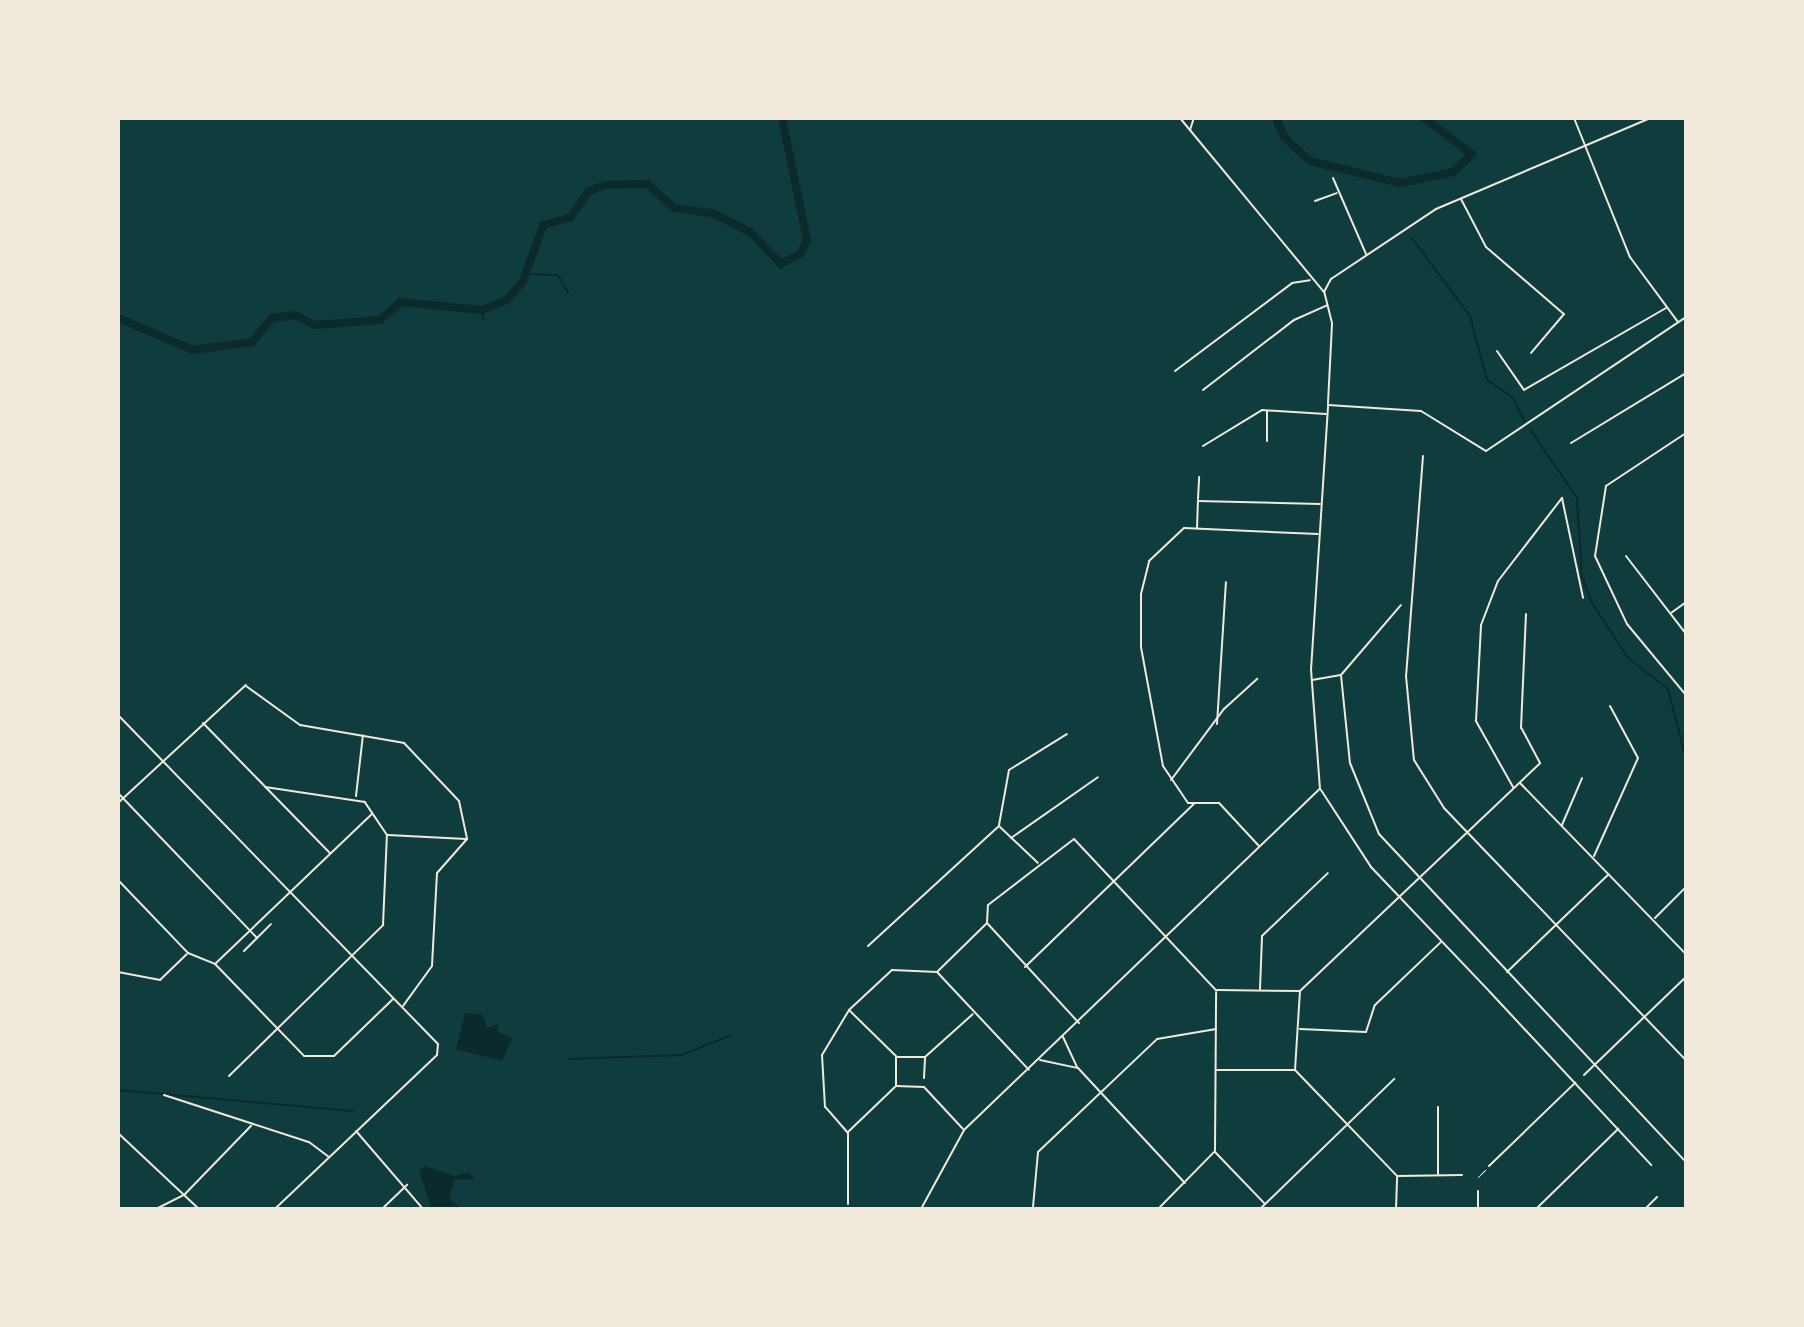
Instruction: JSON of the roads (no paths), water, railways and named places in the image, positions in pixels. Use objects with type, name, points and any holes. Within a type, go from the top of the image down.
[{"type":"street","points":[[1180,118],[1324,292],[1328,305],[1328,405],[1311,681],[1320,789],[1343,832],[1398,898],[1651,1165]]},
{"type":"street","points":[[1190,131],[1194,118]]},
{"type":"street","points":[[1574,118],[1630,257],[1678,323]]},
{"type":"street","points":[[1324,292],[1367,255],[1461,198],[1650,118]]},
{"type":"street","points":[[1333,178],[1367,255]]},
{"type":"street","points":[[1315,201],[1338,193]]},
{"type":"street","points":[[1461,198],[1486,247],[1564,314],[1531,353]]},
{"type":"street","points":[[1175,371],[1292,283],[1311,280]]},
{"type":"street","points":[[1203,390],[1294,320],[1328,305]]},
{"type":"street","points":[[1497,351],[1524,390],[1667,308]]},
{"type":"street","points":[[1328,405],[1435,416],[1475,450],[1497,448],[1686,317]]},
{"type":"street","points":[[1571,443],[1686,373]]},
{"type":"street","points":[[1203,446],[1267,410],[1327,415]]},
{"type":"street","points":[[1267,410],[1267,441]]},
{"type":"street","points":[[1686,433],[1606,486],[1595,556],[1627,624],[1686,695]]},
{"type":"street","points":[[1423,456],[1406,722],[1427,786],[1686,1060]]},
{"type":"street","points":[[1197,529],[1199,477]]},
{"type":"street","points":[[1514,787],[1476,721],[1481,625],[1498,581],[1562,498],[1583,598]]},
{"type":"street","points":[[1198,501],[1321,504]]},
{"type":"street","points":[[1260,847],[1219,803],[1188,803],[1171,780],[1152,720],[1141,594],[1149,561],[1184,528],[1319,534]]},
{"type":"street","points":[[1626,556],[1686,634]]},
{"type":"street","points":[[1217,724],[1226,582]]},
{"type":"street","points":[[1669,614],[1686,602]]},
{"type":"street","points":[[1311,681],[1341,675],[1401,605]]},
{"type":"street","points":[[1216,990],[1300,991],[1541,760],[1521,728],[1526,614]]},
{"type":"street","points":[[1341,675],[1343,729],[1360,796],[1417,880],[1686,1162]]},
{"type":"street","points":[[1171,780],[1217,724],[1224,709],[1257,679]]},
{"type":"street","points":[[118,803],[246,685],[300,725],[363,733],[404,743],[459,801],[467,839]]},
{"type":"street","points":[[1219,698],[1224,709]]},
{"type":"street","points":[[1594,857],[1636,775],[1636,747],[1610,706]]},
{"type":"street","points":[[118,715],[438,1044],[437,1055],[275,1209]]},
{"type":"street","points":[[203,723],[330,853]]},
{"type":"street","points":[[356,797],[363,733]]},
{"type":"street","points":[[868,946],[999,826],[1009,770],[1067,734]]},
{"type":"street","points":[[1011,838],[1098,777]]},
{"type":"street","points":[[1561,825],[1582,778]]},
{"type":"street","points":[[1519,782],[1686,954]]},
{"type":"street","points":[[229,1076],[382,928],[387,835],[373,813],[356,797],[265,787]]},
{"type":"street","points":[[921,1209],[964,1130],[1320,789]]},
{"type":"street","points":[[118,793],[257,938]]},
{"type":"street","points":[[1025,967],[1196,802]]},
{"type":"street","points":[[215,964],[373,813]]},
{"type":"street","points":[[999,826],[1038,863]]},
{"type":"street","points":[[387,835],[467,839]]},
{"type":"street","points":[[402,1007],[423,989],[432,966],[437,873],[467,839]]},
{"type":"street","points":[[937,972],[987,923],[988,905],[1038,863],[1074,839],[1216,990],[1215,1151],[1158,1209],[847,1208],[848,1133],[825,1107],[822,1055],[849,1010],[892,970],[937,972],[1029,1070]]},
{"type":"street","points":[[1260,990],[1262,936],[1328,873]]},
{"type":"street","points":[[1506,973],[1609,874]]},
{"type":"street","points":[[118,880],[188,953],[215,964],[304,1056],[334,1056],[394,999]]},
{"type":"street","points":[[1654,918],[1686,887]]},
{"type":"street","points":[[987,923],[1079,1023]]},
{"type":"street","points":[[244,951],[271,924]]},
{"type":"street","points":[[1300,1029],[1366,1032],[1375,1005],[1441,942]]},
{"type":"street","points":[[118,972],[160,980],[188,953]]},
{"type":"street","points":[[1584,1075],[1686,977]]},
{"type":"street","points":[[1295,1070],[1300,1029],[1300,991]]},
{"type":"street","points":[[849,1010],[896,1057],[925,1057],[974,1013]]},
{"type":"street","points":[[1033,1208],[1034,1159],[1101,1093],[1165,1034],[1216,1029]]},
{"type":"street","points":[[1063,1037],[1078,1068],[1185,1183]]},
{"type":"street","points":[[848,1133],[896,1086],[896,1057]]},
{"type":"street","points":[[924,1078],[925,1057]]},
{"type":"street","points":[[1040,1060],[1078,1068]]},
{"type":"street","points":[[1215,1070],[1295,1070],[1397,1176],[1396,1209]]},
{"type":"street","points":[[1260,1209],[1394,1079]]},
{"type":"street","points":[[1489,1166],[1575,1083]]},
{"type":"street","points":[[896,1086],[924,1087],[964,1130]]},
{"type":"street","points":[[164,1095],[309,1142],[329,1157]]},
{"type":"street","points":[[1438,1107],[1438,1174]]},
{"type":"street","points":[[156,1209],[185,1194],[252,1126]]},
{"type":"street","points":[[1536,1209],[1618,1128]]},
{"type":"street","points":[[355,1131],[407,1185],[423,1209]]},
{"type":"street","points":[[118,1133],[120,1141],[199,1209]]},
{"type":"street","points":[[1215,1151],[1265,1204]]},
{"type":"street","points":[[1397,1176],[1462,1175]]},
{"type":"street","points":[[382,1209],[407,1185]]},
{"type":"street","points":[[1478,1191],[1478,1209]]},
{"type":"street","points":[[1645,1209],[1657,1197]]},
{"type":"water","points":[[465,1013],[483,1015],[487,1028],[498,1024],[498,1032],[512,1038],[502,1061],[456,1049]]},
{"type":"water","points":[[425,1166],[454,1176],[469,1172],[475,1180],[455,1179],[449,1199],[463,1209],[431,1207],[419,1171]]},
{"type":"waterway","points":[[118,318],[193,350],[252,342],[272,318],[295,315],[315,325],[380,320],[401,302],[482,310],[507,300],[523,281],[543,225],[570,218],[589,191],[605,185],[647,184],[675,208],[712,213],[750,232],[781,264],[800,254],[807,240],[782,118]]},
{"type":"waterway","points":[[1276,118],[1284,137],[1310,161],[1400,183],[1453,172],[1472,154],[1424,118]]},
{"type":"waterway","points":[[1412,238],[1470,316],[1487,380],[1512,397],[1525,423]]},
{"type":"waterway","points":[[526,274],[558,275],[568,293]]},
{"type":"waterway","points":[[482,310],[484,320]]},
{"type":"waterway","points":[[1530,429],[1577,498],[1582,577],[1592,603],[1628,658],[1668,689],[1686,759]]},
{"type":"waterway","points":[[568,1059],[682,1055],[731,1035]]},
{"type":"waterway","points":[[118,1090],[353,1111]]}]
